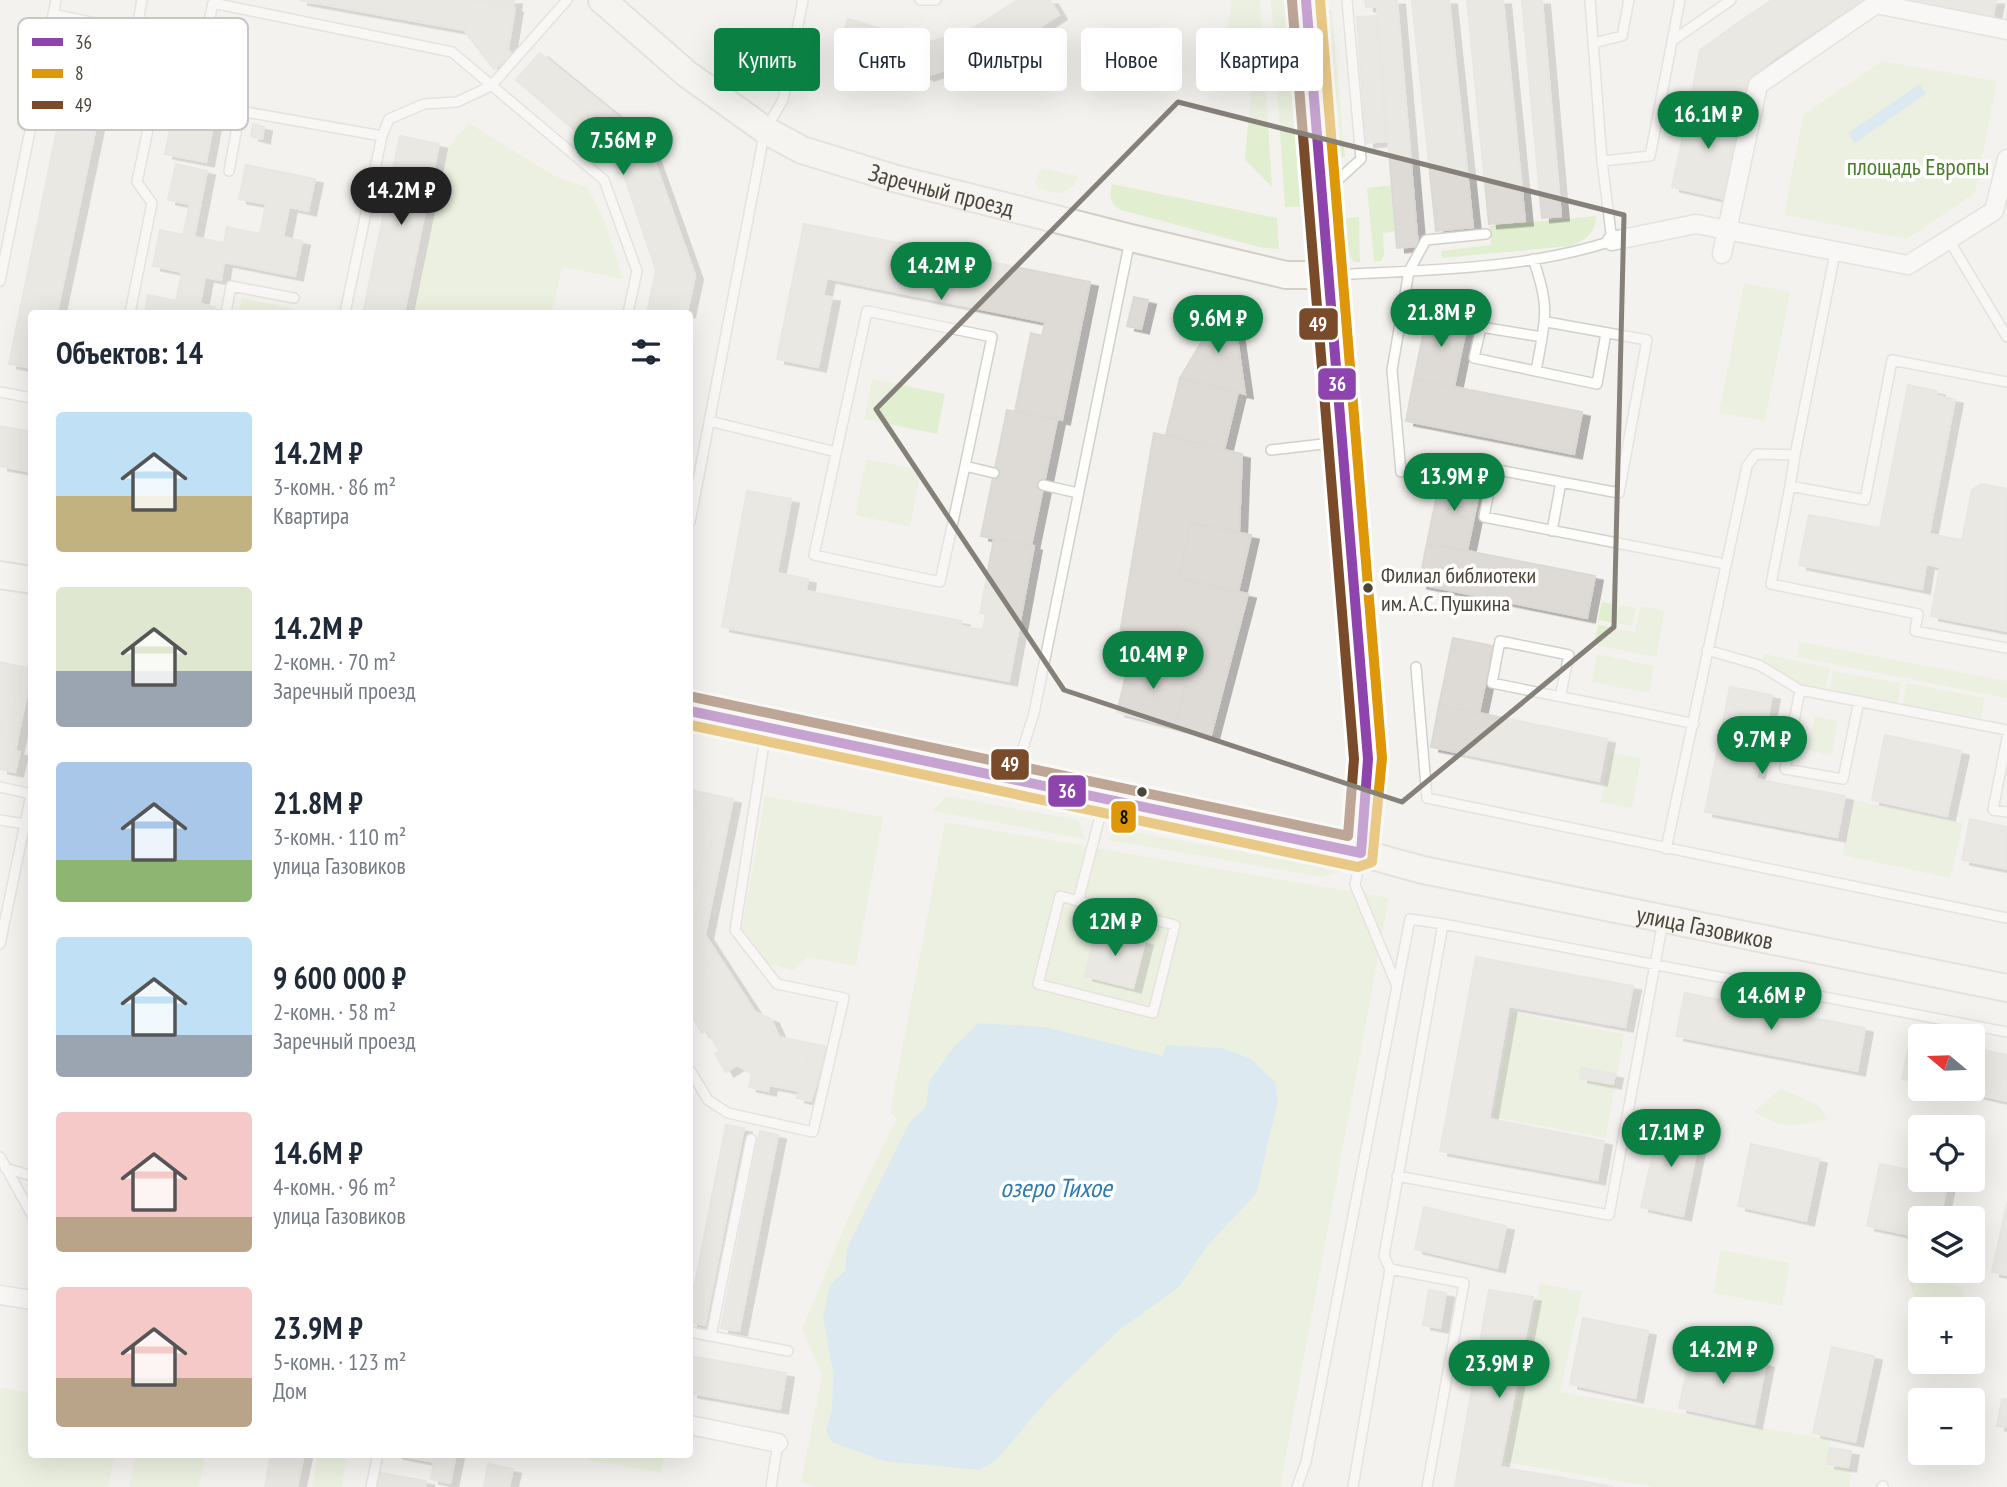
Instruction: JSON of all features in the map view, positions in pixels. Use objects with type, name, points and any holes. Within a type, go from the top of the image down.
[{"type":"main road","name":"Заречный проезд","points":[[602,0],[687,74],[765,130],[802,150],[867,170],[1130,238],[1286,275],[1327,275]]},
{"type":"main road","points":[[1306,0],[1368,759],[1361,853]]},
{"type":"main road","points":[[0,575],[28,579]]},
{"type":"main road","name":"улица Газовиков","points":[[693,712],[1361,853],[1423,870],[2007,988]]},
{"type":"street","points":[[1722,254],[1758,85],[1876,4],[2007,30]]},
{"type":"street","points":[[1612,241],[1696,224],[1908,265],[1994,211],[2007,159]]},
{"type":"street","points":[[0,1295],[28,1299]]},
{"type":"street","points":[[693,1426],[778,1443]]},
{"type":"lane","points":[[52,18],[56,0]]},
{"type":"lane","points":[[139,18],[142,0]]},
{"type":"lane","points":[[346,310],[382,136],[388,119],[424,104],[457,102],[491,86],[566,0]]},
{"type":"lane","points":[[693,506],[765,130],[783,100],[803,0]]},
{"type":"lane","points":[[920,0],[936,0]]},
{"type":"lane","points":[[1321,195],[1361,159],[1347,0]]},
{"type":"lane","points":[[1327,275],[1409,271],[1533,259],[1576,253],[1612,241],[1602,161],[1590,0]]},
{"type":"lane","points":[[1593,43],[1622,36],[1629,0]]},
{"type":"lane","points":[[1602,161],[1650,156],[1680,0]]},
{"type":"lane","points":[[1672,41],[1731,0]]},
{"type":"lane","points":[[210,18],[213,3],[452,52],[604,180],[637,271],[629,310]]},
{"type":"lane","points":[[53,14],[71,18]]},
{"type":"lane","points":[[248,112],[382,136]]},
{"type":"lane","points":[[0,281],[30,130]]},
{"type":"lane","points":[[131,310],[152,203],[137,182],[148,130]]},
{"type":"lane","points":[[229,171],[237,130]]},
{"type":"lane","points":[[1401,472],[1392,370],[1409,271],[1426,240],[1486,234]]},
{"type":"lane","points":[[1013,780],[1034,713],[1130,238]]},
{"type":"lane","points":[[1949,240],[2007,337]]},
{"type":"lane","points":[[1835,253],[1771,584],[1918,614],[1915,631],[2007,648]]},
{"type":"lane","points":[[1533,259],[1544,290],[1547,322],[1536,372]]},
{"type":"lane","points":[[227,310],[231,286],[294,298]]},
{"type":"lane","points":[[867,311],[992,337],[965,466],[940,582],[814,555],[867,311]]},
{"type":"lane","points":[[1547,322],[1647,340],[1619,493],[1493,469],[1484,517],[1725,564]]},
{"type":"lane","points":[[1542,337],[1481,327],[1474,358],[1597,384],[1606,333]]},
{"type":"lane","points":[[1790,486],[1865,500],[1892,360],[2007,382]]},
{"type":"lane","points":[[0,392],[28,397]]},
{"type":"lane","points":[[709,421],[836,452]]},
{"type":"lane","points":[[1271,450],[1342,442]]},
{"type":"lane","points":[[1666,849],[1695,724],[1707,650],[1747,466],[1756,454],[1795,455]]},
{"type":"lane","points":[[965,466],[994,473]]},
{"type":"lane","points":[[1552,531],[1561,482]]},
{"type":"lane","points":[[1043,485],[1079,493]]},
{"type":"lane","points":[[1560,697],[1569,655],[1500,641],[1492,683],[1560,697],[1695,724]]},
{"type":"lane","points":[[1707,650],[1759,665],[1800,690],[2007,730]]},
{"type":"lane","points":[[1416,667],[1427,798],[2007,918]]},
{"type":"lane","points":[[1800,690],[1785,769],[1843,779],[1859,701]]},
{"type":"lane","points":[[693,1075],[708,1100],[728,1113],[813,1132],[844,999],[777,984],[735,930],[767,727]]},
{"type":"lane","points":[[2007,738],[1993,810],[2007,812]]},
{"type":"lane","points":[[0,787],[28,792]]},
{"type":"lane","points":[[1078,901],[1104,799]]},
{"type":"lane","points":[[0,944],[28,808]]},
{"type":"lane","points":[[0,820],[25,824]]},
{"type":"lane","points":[[1361,853],[1355,885],[1397,986]]},
{"type":"lane","points":[[1060,896],[1078,901],[1175,925],[1153,1013],[1038,984],[1060,896]]},
{"type":"lane","points":[[1297,1487],[1306,1462],[1410,919],[1655,963],[2007,1032]]},
{"type":"lane","points":[[1397,1176],[1609,1215],[1664,920]]},
{"type":"lane","points":[[1353,1487],[1390,1269],[1384,1256],[1443,924]]},
{"type":"lane","points":[[711,1336],[751,1139]]},
{"type":"lane","points":[[0,1157],[28,1208]]},
{"type":"lane","points":[[4,1168],[28,1175]]},
{"type":"lane","points":[[1390,1269],[1464,1283],[1427,1487]]},
{"type":"lane","points":[[693,1333],[788,1350]]},
{"type":"lane","points":[[771,1487],[778,1443]]},
{"type":"lane","points":[[371,1487],[377,1458]]},
{"type":"highlighted area","points":[[1178,102],[1624,215],[1614,627],[1402,802],[1064,690],[876,409]]},
{"type":"green space","points":[[1232,0],[1260,0],[1262,28],[1228,28]]},
{"type":"green space","points":[[1271,0],[1285,0],[1287,28],[1273,28]]},
{"type":"green space","points":[[1326,10],[1332,10],[1345,157],[1338,158]]},
{"type":"green space","name":"площадь Европы","points":[[1882,61],[1997,81],[1975,193],[1907,239],[1784,215],[1803,115]],"holes":[[[1926,94],[1856,142],[1849,133]]]},
{"type":"green space","points":[[1251,91],[1266,91],[1272,187],[1245,160]]},
{"type":"green space","points":[[1277,91],[1292,91],[1300,207],[1285,207]]},
{"type":"green space","points":[[469,123],[553,175],[588,188],[604,220],[623,279],[562,267],[553,310],[414,310],[447,149]]},
{"type":"green space","points":[[1042,168],[1078,176],[1074,186],[1060,194],[1038,188],[1035,181]]},
{"type":"green space","points":[[1112,184],[1277,218],[1279,249],[1263,248],[1121,210],[1111,199]]},
{"type":"green space","points":[[1392,185],[1395,231],[1383,233],[1384,255],[1381,261],[1374,261],[1367,188]]},
{"type":"green space","points":[[1596,216],[1589,236],[1570,246],[1442,258],[1441,251],[1491,245],[1490,226]]},
{"type":"green space","points":[[1359,217],[1360,262],[1354,262],[1345,250],[1341,219]]},
{"type":"green space","points":[[1744,283],[1790,292],[1765,421],[1719,413]]},
{"type":"green space","points":[[242,298],[291,308],[291,310],[240,310]]},
{"type":"green space","points":[[872,379],[945,394],[937,434],[864,419]]},
{"type":"green space","points":[[866,459],[921,470],[910,527],[855,515]]},
{"type":"green space","points":[[1602,602],[1636,608],[1632,626],[1598,620]]},
{"type":"green space","points":[[1641,606],[1665,611],[1656,657],[1594,645],[1598,625],[1635,632]]},
{"type":"green space","points":[[1800,642],[2007,681],[2007,698],[1797,657]]},
{"type":"green space","points":[[1597,654],[1654,666],[1649,693],[1591,682]]},
{"type":"green space","points":[[1765,654],[1830,668],[1825,689],[1799,686],[1763,661]]},
{"type":"green space","points":[[1833,671],[1901,683],[1898,703],[1829,691]]},
{"type":"green space","points":[[1906,683],[1985,698],[1981,720],[1902,706]]},
{"type":"green space","points":[[1815,716],[1838,721],[1831,755],[1807,750]]},
{"type":"green space","points":[[1610,752],[1641,758],[1632,808],[1600,802]]},
{"type":"green space","points":[[765,796],[883,817],[856,966],[808,957],[793,970],[768,964],[742,928]]},
{"type":"green space","points":[[946,796],[1078,820],[1085,839],[932,811]]},
{"type":"green space","points":[[1854,800],[1963,823],[1950,878],[1842,855]]},
{"type":"green space","points":[[945,822],[1389,898],[1280,1487],[815,1487],[801,1482],[822,1375],[802,1329],[853,1207],[897,1118],[890,1113]]},
{"type":"green space","points":[[1124,830],[1345,871],[1322,877],[1108,840],[1114,832]]},
{"type":"green space","points":[[1512,1012],[1624,1034],[1606,1138],[1493,1117]]},
{"type":"green space","points":[[1781,1088],[1820,1106],[1827,1119],[1789,1125],[1773,1122],[1754,1112]]},
{"type":"green space","points":[[1721,1250],[1790,1263],[1782,1306],[1713,1293]]},
{"type":"green space","points":[[1540,1283],[1582,1292],[1560,1392],[1831,1440],[1826,1465],[1852,1470],[1849,1487],[1654,1487],[1504,1462]]},
{"type":"green space","points":[[1909,1283],[1940,1283],[1962,1287],[1965,1297],[1914,1297]]},
{"type":"green space","points":[[0,1387],[28,1392],[28,1458],[114,1458],[108,1487],[0,1487]]},
{"type":"green space","points":[[135,1458],[204,1458],[199,1487],[129,1487]]},
{"type":"green space","points":[[317,1458],[346,1459],[342,1487],[312,1487]]},
{"type":"green space","points":[[588,1458],[663,1458],[661,1473]]},
{"type":"water","points":[[1920,84],[1926,94],[1855,143],[1848,133]]},
{"type":"water","name":"озеро Тихое","points":[[979,1023],[1044,1027],[1163,1056],[1166,1045],[1223,1048],[1251,1059],[1275,1082],[1278,1101],[1256,1194],[1207,1246],[1179,1287],[1118,1331],[1052,1395],[996,1460],[980,1470],[884,1461],[832,1442],[826,1431],[832,1410],[833,1372],[823,1317],[830,1285],[845,1271],[847,1249],[910,1122],[926,1107],[929,1082],[953,1048]]},
{"type":"building","points":[[299,0],[469,0],[464,30]]},
{"type":"building","points":[[469,0],[515,8],[508,49],[512,55],[494,69],[464,30]]},
{"type":"building","points":[[474,0],[514,0],[513,7]]},
{"type":"building","points":[[1018,0],[1050,0],[1059,15],[1039,28],[971,28]]},
{"type":"building","points":[[1365,0],[1397,0],[1418,246],[1397,248],[1377,7],[1366,7]]},
{"type":"building","points":[[1412,0],[1449,0],[1473,227],[1436,231]]},
{"type":"building","points":[[1467,0],[1503,0],[1525,221],[1489,224]]},
{"type":"building","points":[[1522,0],[1542,0],[1561,216],[1542,218]]},
{"type":"building","points":[[1772,0],[1838,0],[1845,11],[1773,59],[1745,18]]},
{"type":"building","points":[[1838,0],[1865,0],[1845,11]]},
{"type":"building","points":[[1907,0],[1996,0],[1993,17]]},
{"type":"building","points":[[1376,16],[1386,141],[1366,143],[1357,17]]},
{"type":"building","points":[[1745,18],[1773,59],[1750,78],[1743,114],[1690,103],[1700,50]]},
{"type":"building","points":[[848,19],[878,28],[845,28]]},
{"type":"building","points":[[944,37],[944,70],[930,75],[930,42]]},
{"type":"building","points":[[540,53],[647,140],[695,275],[688,310],[648,310],[656,270],[623,172],[516,80]]},
{"type":"building","points":[[1690,103],[1743,114],[1725,199],[1672,187]]},
{"type":"building","points":[[253,124],[264,127],[262,139],[251,136]]},
{"type":"building","points":[[57,130],[95,130],[58,310],[28,310],[28,367],[9,364]]},
{"type":"building","points":[[170,130],[212,130],[206,162],[165,154]]},
{"type":"building","points":[[400,136],[439,144],[405,310],[364,310]]},
{"type":"building","points":[[176,164],[207,171],[194,237],[224,243],[227,227],[260,234],[266,204],[239,199],[246,165],[315,179],[308,211],[289,207],[283,237],[302,241],[295,276],[224,262],[221,280],[205,277],[200,304],[215,307],[214,310],[146,310],[148,295],[176,301],[182,272],[153,266],[160,230],[183,235],[190,204],[168,200]]},
{"type":"building","points":[[804,224],[1090,282],[1062,420],[1015,411],[1031,333],[1042,336],[1045,322],[827,278],[823,296],[832,297],[818,367],[777,359]]},
{"type":"building","points":[[1134,297],[1148,300],[1141,329],[1127,326]]},
{"type":"building","points":[[1226,301],[1232,302],[1245,394],[1180,378]]},
{"type":"building","points":[[1428,311],[1468,319],[1454,387],[1414,379]]},
{"type":"building","points":[[1180,378],[1238,392],[1224,450],[1166,435]]},
{"type":"building","points":[[1414,379],[1582,412],[1574,454],[1406,421]]},
{"type":"building","points":[[1908,385],[1937,391],[1937,396],[1955,399],[1929,534],[1962,540],[1972,490],[1982,484],[2007,489],[2007,631],[1931,616],[1940,567],[1926,564],[1922,589],[1799,565],[1809,515],[1880,528]]},
{"type":"building","points":[[1007,410],[1057,420],[1031,546],[981,536]]},
{"type":"building","points":[[0,426],[28,431],[28,471],[0,466]]},
{"type":"building","points":[[1154,433],[1242,454],[1239,532],[1191,523],[1179,578],[1248,594],[1211,735],[1175,727],[1189,669],[1117,651]]},
{"type":"building","points":[[1441,475],[1481,483],[1467,551],[1427,543]]},
{"type":"building","points":[[747,491],[791,499],[777,573],[808,579],[806,591],[962,621],[961,626],[983,630],[986,614],[980,613],[994,539],[1034,546],[1009,681],[722,627]]},
{"type":"building","points":[[1191,523],[1251,535],[1238,592],[1179,578]]},
{"type":"building","points":[[1427,543],[1595,576],[1587,618],[1419,584]]},
{"type":"building","points":[[1453,638],[1493,646],[1479,713],[1439,705]]},
{"type":"building","points":[[1131,655],[1189,669],[1175,727],[1117,712]]},
{"type":"building","points":[[0,662],[28,668],[28,688],[15,751],[20,752],[15,772],[0,769],[0,737],[8,701],[0,699]]},
{"type":"building","points":[[1730,687],[1772,695],[1756,779],[1845,796],[1837,837],[1705,812]]},
{"type":"building","points":[[0,699],[8,701],[1,733],[0,733]]},
{"type":"building","points":[[1439,705],[1607,739],[1599,781],[1431,747]]},
{"type":"building","points":[[1885,735],[1961,751],[1947,816],[1872,800]]},
{"type":"building","points":[[693,791],[733,799],[705,935],[755,1012],[771,1019],[779,1037],[825,1046],[821,1068],[806,1065],[808,1055],[773,1048],[771,1054],[756,1051],[748,1038],[754,1035],[734,1003],[728,1007],[712,983],[718,979],[698,948],[693,951],[693,923],[702,890],[695,889],[702,857],[708,858],[715,825],[709,823],[711,811],[696,807],[697,800],[693,799]]},
{"type":"building","points":[[693,799],[697,800],[696,807],[711,811],[709,823],[715,825],[708,858],[702,857],[695,889],[702,890],[695,923]]},
{"type":"building","points":[[1970,819],[2007,827],[2007,869],[1962,860]]},
{"type":"building","points":[[1097,928],[1145,941],[1133,988],[1085,976]]},
{"type":"building","points":[[698,948],[718,979],[712,983],[728,1007],[734,1003],[754,1035],[748,1038],[756,1051],[771,1054],[773,1048],[808,1055],[806,1065],[821,1068],[811,1101],[797,1098],[799,1091],[769,1085],[768,1091],[749,1087],[752,1074],[737,1065],[726,1072],[715,1054],[720,1051],[707,1030],[702,1033],[693,1018],[693,951]]},
{"type":"building","points":[[1476,957],[1633,986],[1625,1027],[1509,1006],[1489,1119],[1604,1141],[1597,1180],[1440,1151]]},
{"type":"building","points":[[1685,993],[1865,1028],[1857,1071],[1676,1036]]},
{"type":"building","points":[[1908,1050],[1908,1080],[1902,1079]]},
{"type":"building","points":[[1985,1051],[2007,1055],[2007,1101],[1985,1096]]},
{"type":"building","points":[[1581,1068],[1615,1074],[1613,1084],[1580,1078]]},
{"type":"building","points":[[1660,1121],[1701,1130],[1683,1216],[1641,1207]]},
{"type":"building","points":[[726,1125],[744,1128],[705,1325],[693,1323],[693,1294]]},
{"type":"building","points":[[760,1131],[778,1135],[739,1331],[721,1328]]},
{"type":"building","points":[[1751,1144],[1819,1159],[1806,1221],[1738,1206]]},
{"type":"building","points":[[1880,1164],[1908,1170],[1908,1192],[1945,1192],[1943,1206],[1908,1206],[1908,1235],[1867,1226]]},
{"type":"building","points":[[2007,1203],[2007,1275],[1992,1272]]},
{"type":"building","points":[[1424,1207],[1506,1226],[1497,1268],[1415,1249]]},
{"type":"building","points":[[1429,1290],[1446,1293],[1440,1328],[1423,1325]]},
{"type":"building","points":[[1489,1290],[1533,1297],[1500,1467],[1614,1487],[1455,1487]]},
{"type":"building","points":[[1583,1318],[1648,1331],[1635,1398],[1570,1384]]},
{"type":"building","points":[[1692,1347],[1766,1363],[1754,1424],[1679,1408]]},
{"type":"building","points":[[1832,1347],[1874,1356],[1855,1442],[1813,1433]]},
{"type":"building","points":[[693,1357],[786,1373],[780,1409],[693,1394]]},
{"type":"building","points":[[2002,1399],[2007,1399],[2007,1427],[1997,1426]]},
{"type":"building","points":[[1830,1448],[1851,1451],[1848,1467],[1827,1464]]},
{"type":"building","points":[[270,1458],[303,1458],[297,1487],[265,1487]]},
{"type":"building","points":[[414,1458],[455,1458],[450,1483],[431,1479],[434,1462]]},
{"type":"building","points":[[488,1464],[513,1469],[509,1487],[484,1487]]},
{"type":"building","points":[[380,1473],[426,1481],[425,1487],[377,1487]]},
{"type":"transit line","name":"36","points":[[693,712],[1361,853],[1368,759],[1306,0]]},
{"type":"transit line","name":"8","points":[[693,726],[1358,867],[1372,862],[1382,758],[1320,0]]},
{"type":"transit line","name":"49","points":[[693,697],[1348,836],[1354,759],[1292,1]]},
{"type":"place","name":"Филиал библиотеки им. А.С. Пушкина","points":[[1368,588]]}]
